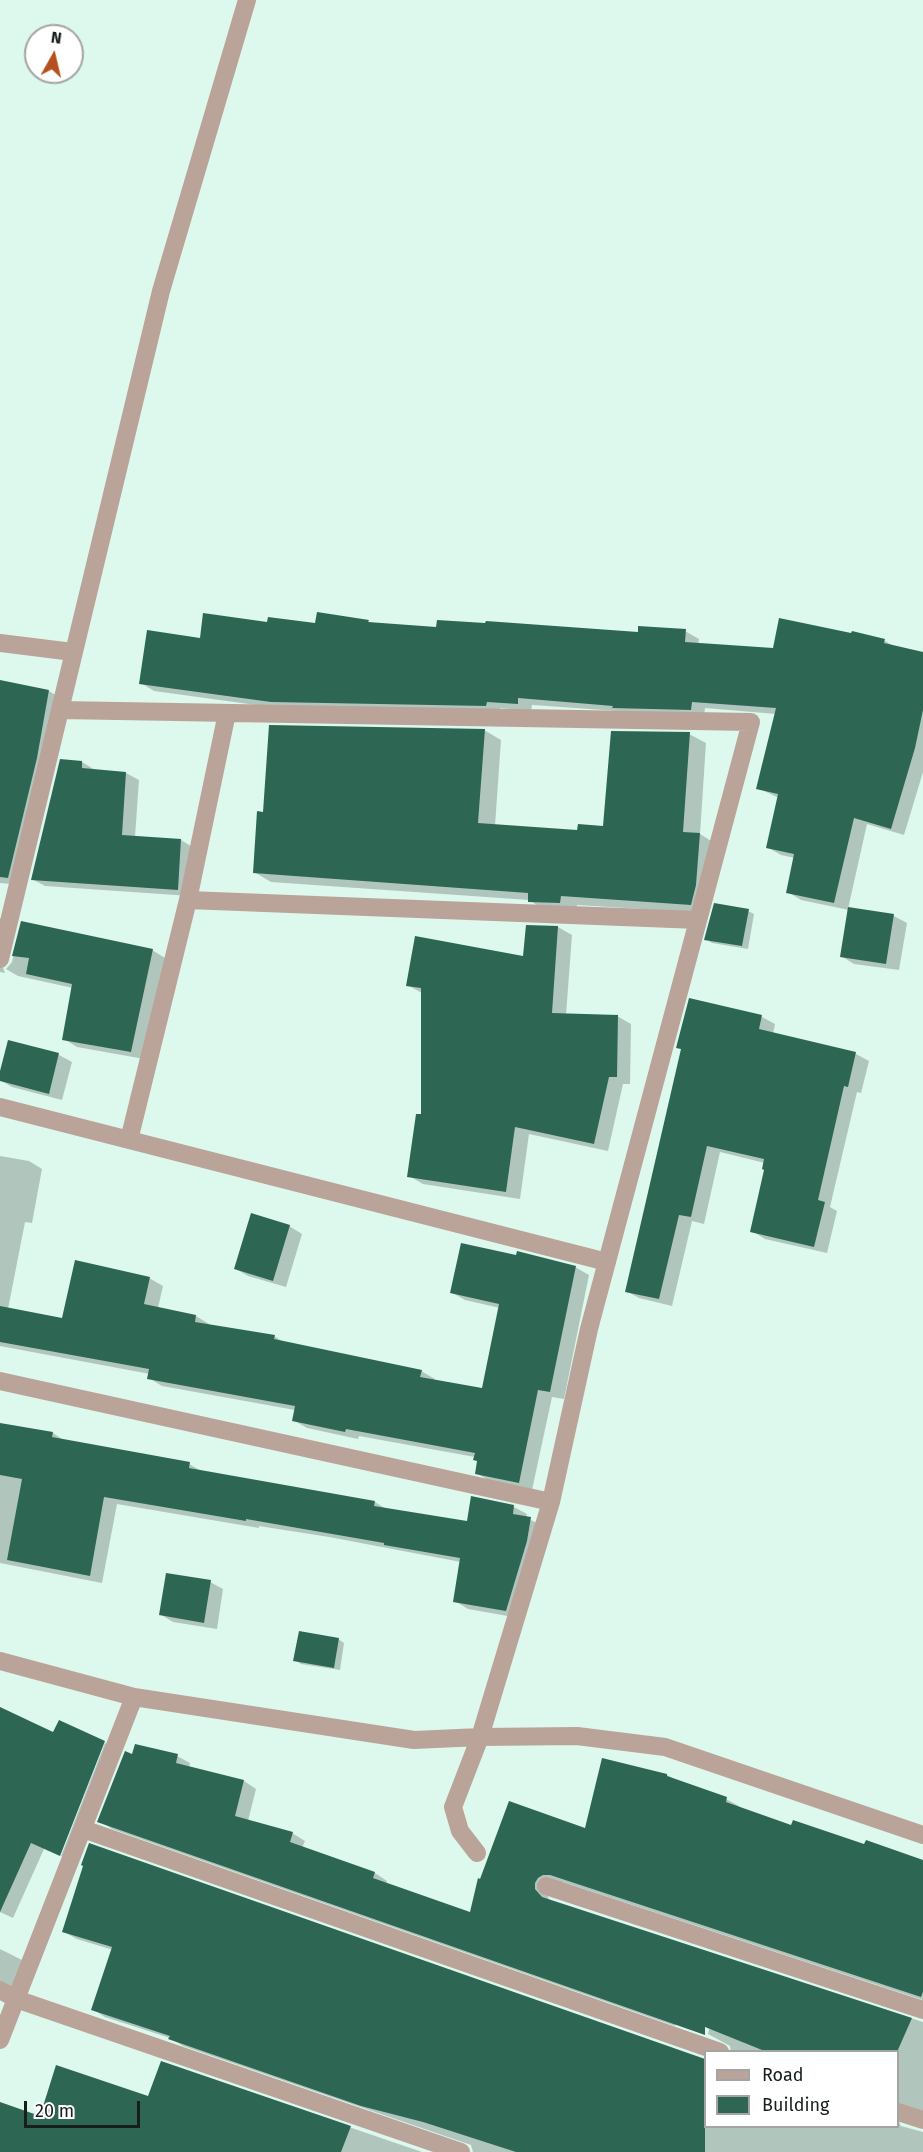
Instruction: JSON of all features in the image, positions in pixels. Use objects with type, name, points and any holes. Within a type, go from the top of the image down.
[{"type":"street","points":[[0,959],[161,291],[247,0]]},
{"type":"street","points":[[0,643],[74,652]]},
{"type":"street","points":[[60,710],[751,722],[589,1329],[551,1502],[480,1737],[453,1807],[460,1831],[477,1853]]},
{"type":"street","points":[[129,1140],[188,900],[227,713]]},
{"type":"street","points":[[188,900],[698,920]]},
{"type":"street","points":[[0,1107],[607,1262]]},
{"type":"street","points":[[0,1381],[551,1502]]},
{"type":"street","points":[[0,1661],[134,1697],[414,1740],[577,1736],[665,1747],[923,1835]]},
{"type":"street","points":[[0,2040],[134,1697]]},
{"type":"street","points":[[83,1829],[714,2050]]},
{"type":"street","points":[[546,1886],[923,2010]]},
{"type":"street","points":[[0,1990],[16,1999],[461,2152]]},
{"type":"street","points":[[899,2113],[923,2120]]},
{"type":"building","points":[[317,612],[369,620],[368,622],[436,627],[437,620],[485,623],[486,621],[638,632],[638,626],[686,629],[685,642],[773,648],[779,618],[851,633],[852,631],[885,639],[884,643],[923,652],[923,710],[915,748],[891,829],[854,818],[834,903],[786,893],[794,854],[766,848],[778,794],[756,789],[776,708],[692,702],[691,710],[612,708],[613,706],[518,698],[518,704],[487,702],[486,706],[271,702],[139,684],[147,630],[200,638],[203,613],[267,622],[268,617],[315,623]]},
{"type":"building","points":[[0,680],[49,690],[37,758],[8,878],[0,877]]},
{"type":"building","points":[[269,725],[485,729],[478,823],[577,830],[578,824],[603,826],[611,731],[690,732],[683,832],[700,833],[696,885],[691,905],[561,896],[560,903],[528,902],[528,893],[253,873],[257,811],[263,812]]},
{"type":"building","points":[[60,759],[82,761],[82,768],[126,772],[122,835],[181,839],[178,890],[31,880]]},
{"type":"building","points":[[714,903],[749,909],[742,946],[704,940]]},
{"type":"building","points":[[848,907],[894,914],[886,964],[840,957]]},
{"type":"building","points":[[21,921],[153,949],[131,1052],[62,1040],[72,984],[26,974],[29,958],[12,956]]},
{"type":"building","points":[[526,925],[558,926],[552,1013],[618,1015],[617,1077],[609,1077],[594,1144],[515,1127],[506,1192],[407,1177],[416,1114],[421,1114],[421,988],[406,986],[415,936],[523,956]]},
{"type":"building","points":[[689,998],[762,1015],[759,1029],[856,1052],[848,1087],[844,1086],[818,1200],[825,1202],[814,1247],[750,1232],[764,1170],[762,1169],[764,1159],[707,1146],[691,1217],[679,1215],[659,1299],[625,1292],[681,1049],[676,1048]]},
{"type":"building","points":[[8,1040],[59,1053],[49,1094],[0,1081],[0,1071]]},
{"type":"building","points":[[251,1213],[290,1225],[273,1281],[234,1269]]},
{"type":"building","points":[[461,1243],[516,1255],[517,1251],[576,1266],[550,1392],[538,1390],[519,1483],[475,1474],[477,1461],[473,1460],[475,1453],[292,1421],[295,1406],[147,1379],[149,1369],[0,1342],[0,1306],[62,1318],[75,1260],[150,1277],[144,1304],[196,1315],[195,1322],[275,1335],[274,1339],[422,1370],[420,1377],[482,1388],[499,1304],[450,1293]]},
{"type":"building","points":[[0,1423],[53,1432],[52,1437],[190,1462],[189,1468],[375,1501],[374,1506],[467,1521],[471,1496],[514,1505],[513,1514],[531,1517],[527,1541],[506,1611],[453,1602],[460,1558],[246,1519],[246,1521],[104,1497],[90,1576],[7,1560],[22,1479],[0,1475]]},
{"type":"building","points":[[166,1573],[211,1580],[204,1623],[159,1615]]},
{"type":"building","points":[[299,1631],[339,1638],[334,1668],[293,1661]]},
{"type":"building","points":[[0,1707],[53,1732],[59,1720],[105,1741],[60,1856],[31,1843],[0,1912]]},
{"type":"building","points":[[135,1744],[178,1754],[176,1763],[244,1780],[235,1816],[293,1832],[290,1842],[375,1872],[373,1878],[470,1912],[478,1878],[480,1879],[509,1801],[585,1828],[602,1758],[667,1774],[667,1776],[727,1797],[726,1802],[791,1825],[793,1820],[864,1844],[866,1840],[923,1860],[923,1992],[921,1997],[550,1875],[538,1878],[535,1889],[542,1897],[912,2018],[898,2050],[762,2050],[705,2027],[705,2035],[97,1822],[125,1751],[132,1754]]},
{"type":"building","points":[[89,1843],[704,2059],[705,2152],[516,2152],[423,2122],[361,2106],[168,2039],[170,2036],[91,2010],[112,1947],[62,1932],[83,1866],[81,1865]]},
{"type":"building","points":[[161,2061],[351,2126],[341,2152],[0,2152],[0,2102],[40,2116],[56,2065],[148,2096]]}]
